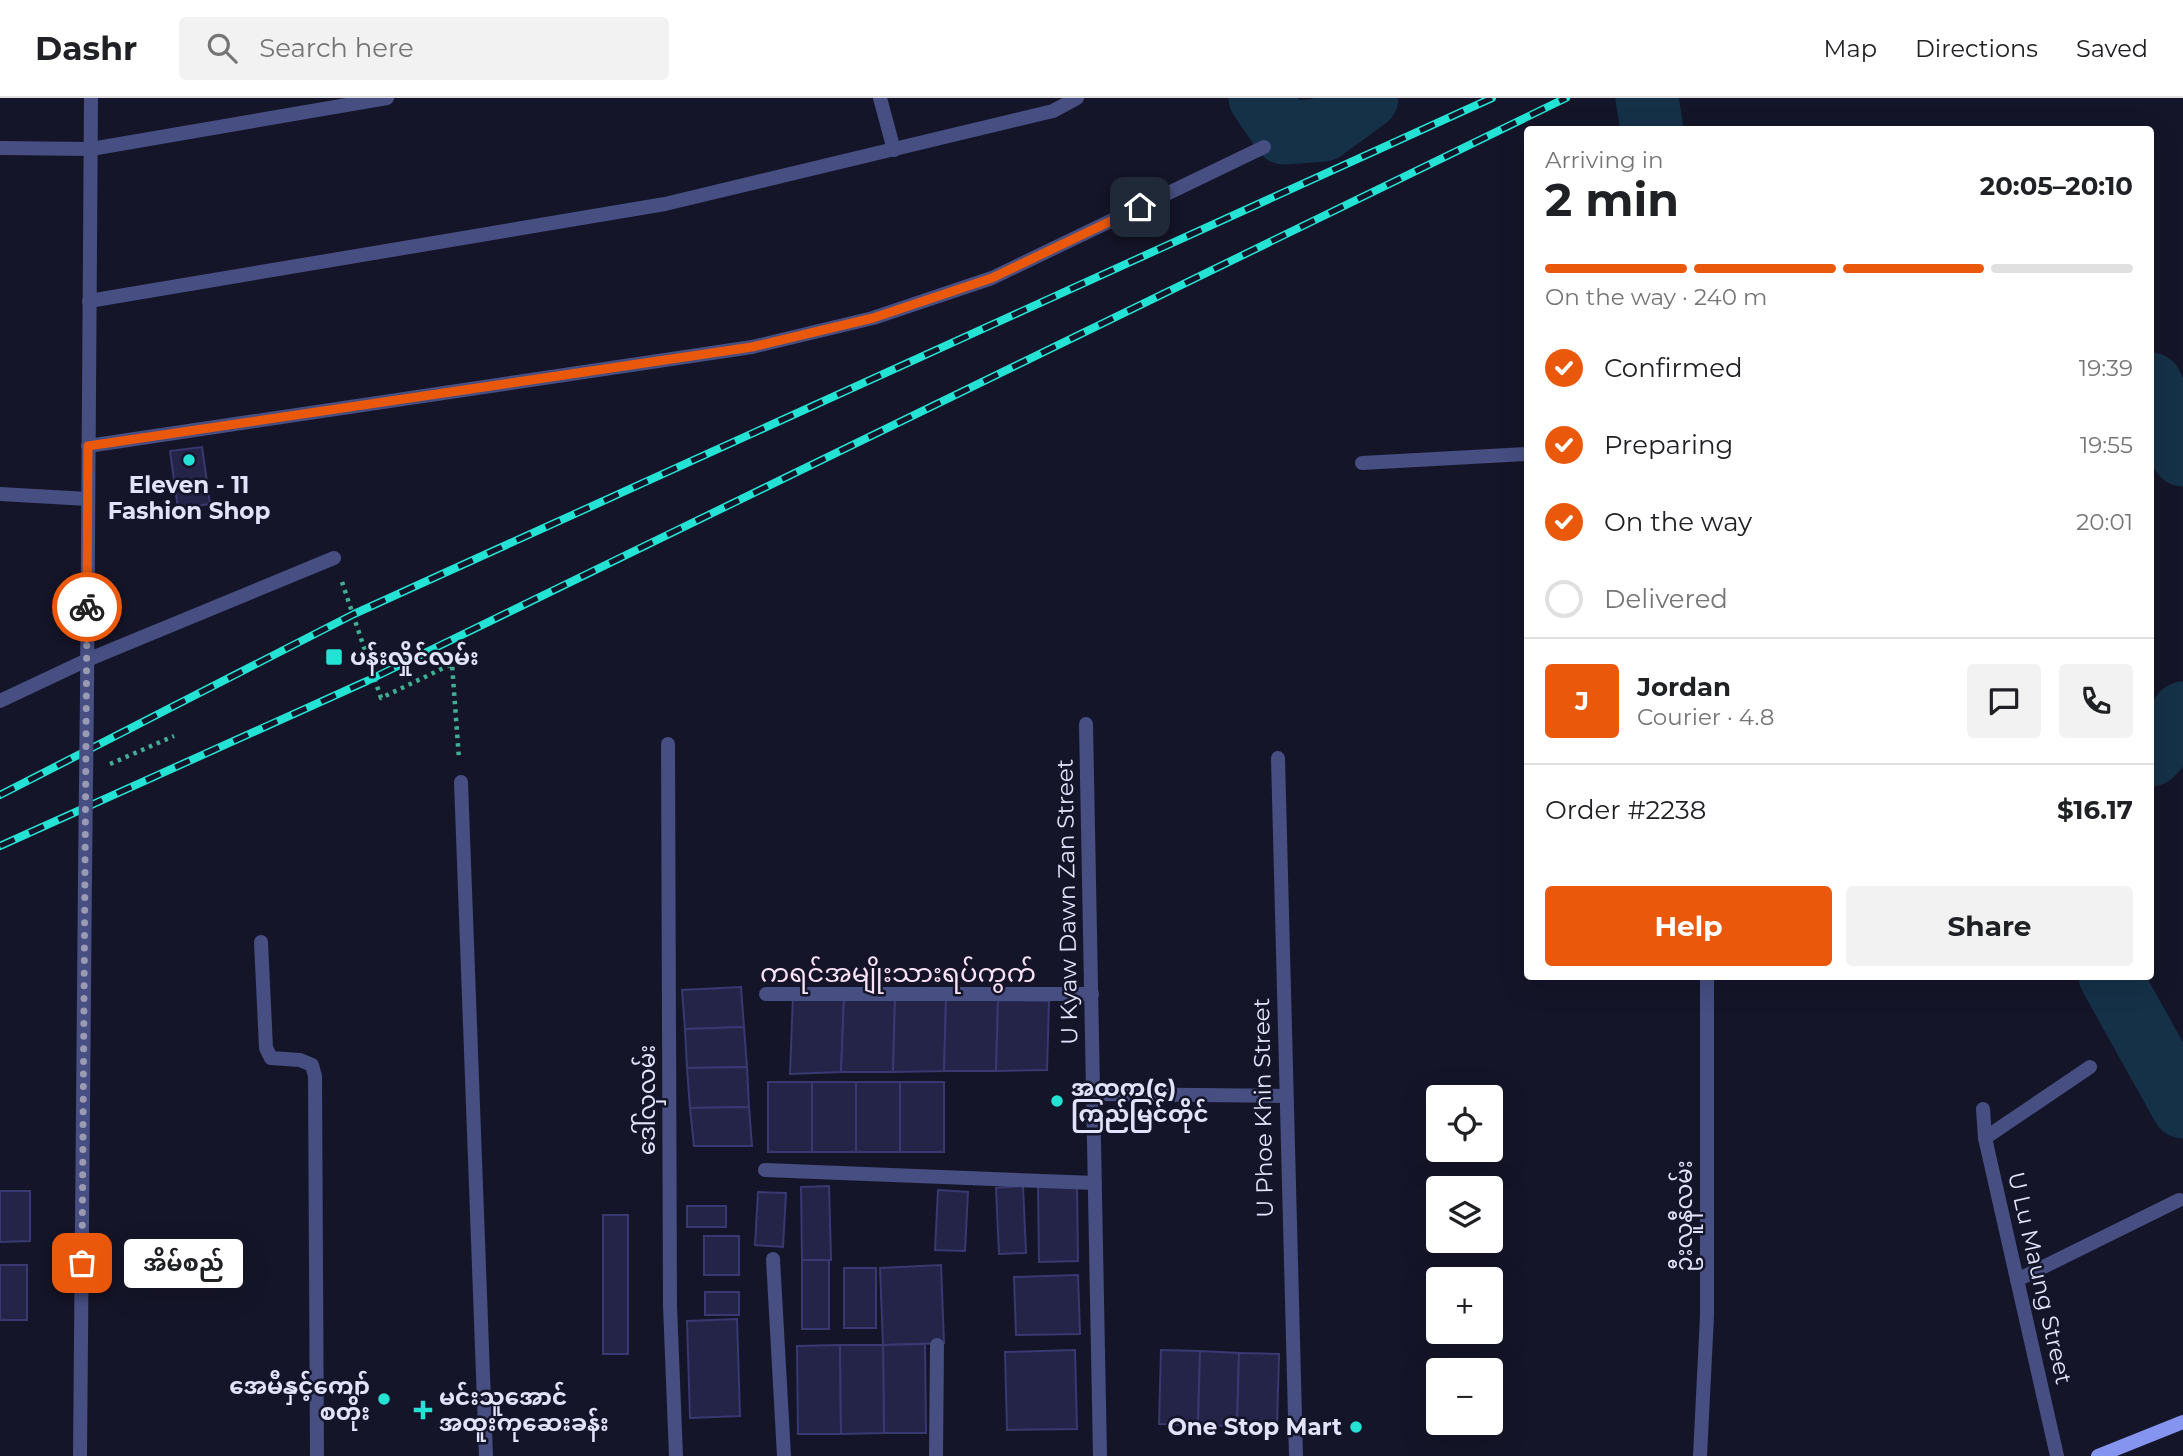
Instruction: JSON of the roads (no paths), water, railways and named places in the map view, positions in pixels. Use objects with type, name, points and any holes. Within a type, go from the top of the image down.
[{"type":"main road","points":[[2098,1456],[2183,1422]]},
{"type":"street","points":[[80,1456],[91,98]]},
{"type":"street","points":[[0,148],[91,149],[387,98]]},
{"type":"street","points":[[880,98],[894,149]]},
{"type":"street","points":[[89,300],[665,204],[1053,111],[1077,98]]},
{"type":"street","points":[[88,446],[752,347],[873,318],[992,278],[1264,147]]},
{"type":"street","points":[[1362,463],[1524,454]]},
{"type":"street","points":[[0,494],[88,499]]},
{"type":"street","points":[[0,701],[86,660],[334,558]]},
{"type":"street","name":"U Kyaw Dawn Zan Street","points":[[1086,724],[1100,1456]]},
{"type":"street","name":"ဒေါ်လှလမ်း","points":[[668,744],[670,1306],[676,1456]]},
{"type":"street","name":"U Phoe Khin Street","points":[[1278,758],[1296,1456]]},
{"type":"street","points":[[461,782],[486,1456]]},
{"type":"street","points":[[261,942],[266,1048],[271,1058],[300,1059],[312,1065],[315,1076],[317,1456]]},
{"type":"street","name":"ဦးလူနီလမ်း","points":[[1700,1456],[1707,1316],[1707,980]]},
{"type":"street","points":[[766,994],[1092,994]]},
{"type":"street","points":[[1985,1138],[2090,1067]]},
{"type":"street","points":[[1093,1094],[1286,1096]]},
{"type":"street","name":"U Lu Maung Street","points":[[1983,1109],[1985,1138],[2057,1456]]},
{"type":"street","points":[[765,1170],[1095,1183]]},
{"type":"street","points":[[2017,1280],[2179,1200]]},
{"type":"street","points":[[774,1259],[784,1456]]},
{"type":"street","points":[[936,1456],[937,1345]]},
{"type":"waterway","points":[[1260,98],[1284,133],[1323,130],[1367,98]]},
{"type":"waterway","points":[[1647,98],[1651,126]]},
{"type":"waterway","points":[[2154,391],[2183,455]]},
{"type":"waterway","points":[[2154,752],[2173,732],[2183,713]]},
{"type":"waterway","points":[[2112,980],[2183,1107]]},
{"type":"railway","points":[[0,795],[354,614],[1492,98]]},
{"type":"railway","points":[[0,846],[367,681],[1566,98]]},
{"type":"place","name":"Eleven - 11 Fashion Shop","points":[[189,460]]},
{"type":"place","name":"ပန်းလှိုင်လမ်း","points":[[334,657]]},
{"type":"place","name":"အထက(၄) ကြည်မြင်တိုင်","points":[[1057,1101]]},
{"type":"place","name":"အိမ်စည်","points":[[82,1263]]},
{"type":"place","name":"အေမီနှင့်ကျော် စတိုး","points":[[384,1399]]},
{"type":"place","name":"မင်းသူအောင် အထူးကုဆေးခန်း","points":[[423,1410]]},
{"type":"place","name":"One Stop Mart","points":[[1356,1427]]},
{"type":"district","name":"ကရင်အမျိုးသားရပ်ကွက်","points":[[898,973]]}]
